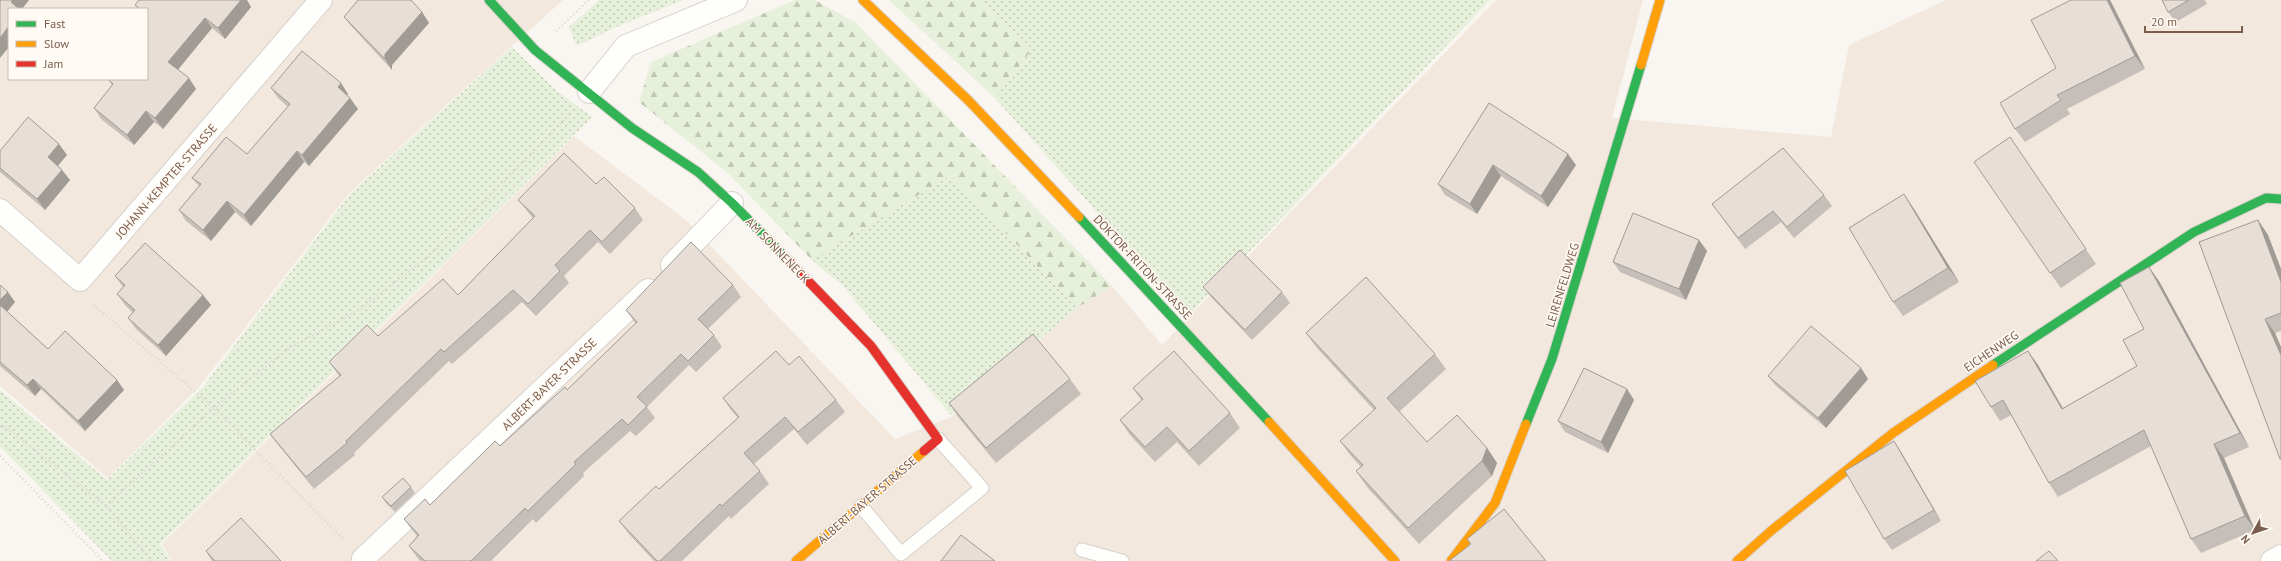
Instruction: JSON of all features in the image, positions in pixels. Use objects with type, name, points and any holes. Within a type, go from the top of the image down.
[{"type":"street","name":"JOHANN-KEMPTER-STRASSE","points":[[80,280],[321,0]]},
{"type":"street","name":"AM SONNENECK","points":[[489,0],[535,50],[632,128],[698,172],[732,203],[871,346],[938,439]]},
{"type":"street","points":[[589,92],[626,46],[736,0]]},
{"type":"street","name":"DOKTOR-FRITON-STRASSE","points":[[863,0],[969,101],[1132,272],[1395,561]]},
{"type":"street","name":"LEIRENFELDWEG","points":[[1451,561],[1495,503],[1552,358],[1660,0]]},
{"type":"street","name":"EICHENWEG","points":[[1737,561],[1772,530],[1893,433],[2053,324],[2194,232],[2266,198],[2281,200]]},
{"type":"street","name":"ALBERT-BAYER-STRASSE","points":[[364,560],[642,295],[732,203]]},
{"type":"street","points":[[0,210],[80,280]]},
{"type":"street","name":"ALBERT-BAYER-STRASSE","points":[[796,561],[938,439]]},
{"type":"street","points":[[2272,561],[2281,556]]},
{"type":"lane","points":[[861,506],[901,554],[982,488],[938,439]]},
{"type":"lane","points":[[1082,550],[1122,561]]},
{"type":"path","points":[[535,50],[588,0]]},
{"type":"path","points":[[106,506],[214,408],[288,348],[361,309],[431,254],[532,154],[589,92]]},
{"type":"path","points":[[80,280],[90,300],[214,408],[364,560]]},
{"type":"path","points":[[0,426],[6,427],[106,506],[152,561]]},
{"type":"path","points":[[0,456],[103,561]]},
{"type":"shaded area","points":[[0,0],[563,0],[349,193],[200,386],[108,478],[0,386]]},
{"type":"shaded area","points":[[1496,0],[1643,0],[1612,118],[1831,137],[1849,45],[1946,0],[2281,0],[2281,561],[172,561],[162,544],[574,136],[686,220],[895,439],[951,417],[1077,308],[1112,286],[1162,345]]},
{"type":"green space","points":[[599,0],[683,0],[614,28],[577,46],[569,27]]},
{"type":"green space","points":[[795,0],[815,0],[856,23],[1112,286],[1077,308],[951,175],[812,260],[729,174],[639,102],[651,62]]},
{"type":"green space","points":[[889,0],[981,0],[1032,49],[995,98]]},
{"type":"green space","points":[[981,0],[1490,0],[1189,315],[995,98],[1032,49]]},
{"type":"green space","points":[[512,47],[556,90],[592,117],[160,544],[171,561],[112,561],[0,446],[0,390],[107,480],[202,388],[350,194]]},
{"type":"green space","points":[[951,175],[1077,308],[951,415],[843,286],[812,260]]},
{"type":"building","points":[[0,0],[13,0],[11,2],[18,8],[8,8],[8,27],[0,38]]},
{"type":"building","points":[[139,0],[241,0],[218,28],[205,18],[168,62],[189,78],[155,118],[146,111],[127,135],[94,108],[113,84],[109,80],[148,80],[148,8],[139,8],[135,5]]},
{"type":"building","points":[[358,0],[411,0],[422,12],[385,54],[385,59],[344,17]]},
{"type":"building","points":[[2071,0],[2107,0],[2135,56],[2057,95],[2061,100],[2015,129],[2000,103],[2056,68],[2031,20]]},
{"type":"building","points":[[2162,0],[2189,0],[2168,12]]},
{"type":"building","points":[[302,51],[341,83],[338,87],[350,98],[302,155],[297,151],[244,215],[227,201],[203,230],[179,210],[201,184],[192,178],[226,137],[247,154],[290,104],[271,88]]},
{"type":"building","points":[[1489,103],[1568,154],[1541,196],[1493,165],[1470,204],[1438,184]]},
{"type":"building","points":[[28,117],[59,144],[48,157],[62,170],[37,199],[0,168],[0,151]]},
{"type":"building","points":[[2010,137],[2086,249],[2050,273],[1974,162]]},
{"type":"building","points":[[1783,148],[1824,195],[1787,227],[1773,211],[1738,238],[1712,204]]},
{"type":"building","points":[[564,153],[596,184],[604,177],[635,208],[602,242],[590,230],[555,265],[560,271],[528,304],[513,290],[444,352],[441,349],[346,441],[347,443],[306,477],[270,434],[341,375],[329,362],[367,325],[378,336],[443,279],[458,295],[535,216],[518,200]]},
{"type":"building","points":[[1904,194],[1948,268],[1893,302],[1849,228]]},
{"type":"building","points":[[1633,213],[1699,240],[1679,289],[1613,262]]},
{"type":"building","points":[[2258,220],[2281,282],[2281,313],[2265,319],[2281,355],[2280,459],[2199,242]]},
{"type":"building","points":[[691,242],[733,285],[698,319],[714,335],[688,361],[681,354],[637,397],[647,406],[628,425],[622,419],[574,462],[576,464],[528,511],[525,508],[471,561],[425,561],[409,546],[419,535],[404,519],[425,499],[430,505],[495,441],[500,446],[565,387],[567,390],[637,322],[626,310]]},
{"type":"building","points":[[145,243],[203,295],[158,345],[128,318],[135,310],[117,294],[125,285],[115,276]]},
{"type":"building","points":[[1240,250],[1282,292],[1245,330],[1203,287]]},
{"type":"building","points":[[2149,267],[2240,433],[2214,444],[2245,516],[2191,539],[2144,430],[2049,483],[2003,400],[1991,407],[1975,381],[2028,351],[2062,409],[2137,366],[2123,340],[2144,329],[2120,283]]},
{"type":"building","points":[[1366,277],[1435,354],[1387,398],[1427,442],[1457,415],[1487,448],[1482,461],[1408,528],[1356,471],[1363,465],[1340,441],[1376,408],[1306,333]]},
{"type":"building","points":[[0,285],[8,292],[0,300]]},
{"type":"building","points":[[0,305],[48,349],[65,331],[117,380],[78,421],[33,379],[27,385],[0,362]]},
{"type":"building","points":[[1811,326],[1861,368],[1818,418],[1768,376]]},
{"type":"building","points":[[1033,334],[1070,379],[986,448],[949,403]]},
{"type":"building","points":[[776,351],[789,365],[799,356],[836,400],[798,432],[785,417],[744,453],[760,471],[722,506],[720,504],[660,561],[657,561],[619,521],[656,486],[659,489],[739,417],[723,398]]},
{"type":"building","points":[[1174,351],[1230,413],[1189,451],[1167,427],[1145,447],[1120,420],[1143,399],[1133,388]]},
{"type":"building","points":[[1584,368],[1627,389],[1601,442],[1558,421]]},
{"type":"building","points":[[1894,441],[1934,510],[1884,539],[1845,471]]},
{"type":"building","points":[[403,478],[411,487],[391,506],[382,497]]},
{"type":"building","points":[[1504,509],[1546,561],[1449,561],[1471,544],[1467,539]]},
{"type":"building","points":[[241,518],[281,561],[215,561],[206,551]]},
{"type":"building","points":[[961,535],[995,561],[941,561]]},
{"type":"building","points":[[2049,551],[2058,561],[2036,561]]},
{"type":"traffic: fast","points":[[489,0],[535,50],[632,128],[698,172],[732,203],[785,257]]},
{"type":"traffic: fast","points":[[1526,424],[1552,359],[1641,65]]},
{"type":"traffic: fast","points":[[1993,365],[2194,232],[2266,198],[2281,199]]},
{"type":"traffic: fast","points":[[1079,217],[1269,422]]},
{"type":"traffic: slow","points":[[863,0],[969,101],[1079,217]]},
{"type":"traffic: slow","points":[[1641,65],[1660,0]]},
{"type":"traffic: slow","points":[[1737,561],[1772,530],[1893,433],[1993,365]]},
{"type":"traffic: slow","points":[[1269,422],[1395,561]]},
{"type":"traffic: slow","points":[[1451,561],[1495,503],[1526,424]]},
{"type":"traffic: slow","points":[[796,561],[924,451]]},
{"type":"traffic: jam","points":[[785,257],[871,346],[938,439],[924,451]]}]
